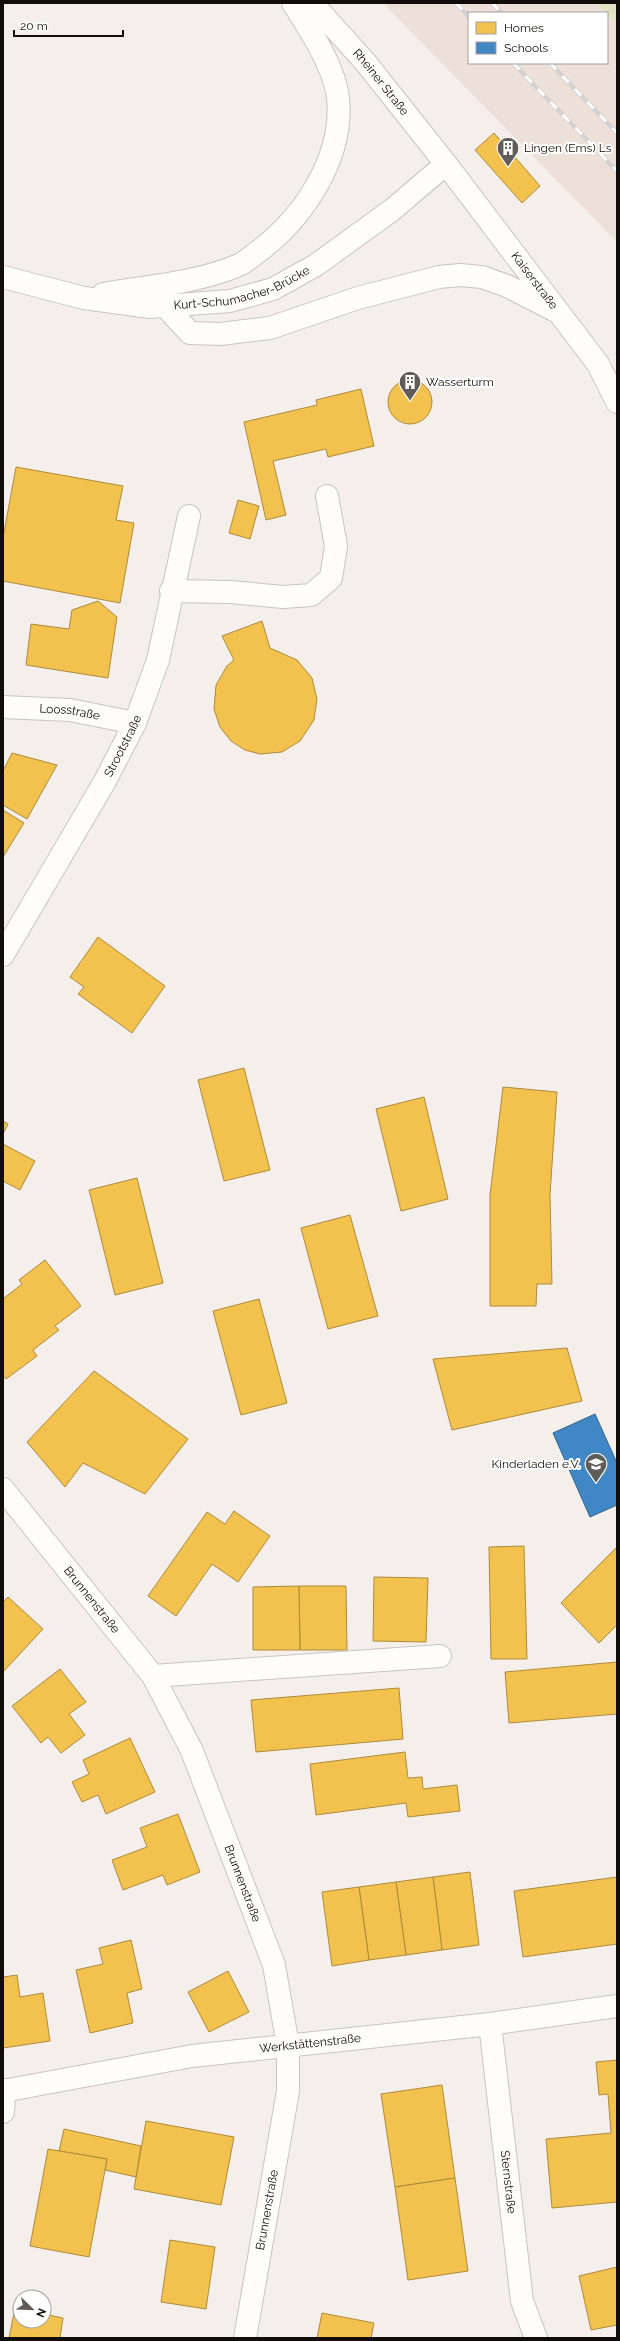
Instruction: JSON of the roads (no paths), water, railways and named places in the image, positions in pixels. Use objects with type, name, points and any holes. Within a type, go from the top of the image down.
[{"type":"street","points":[[84,298],[197,279],[241,264],[275,239],[304,208],[320,180],[330,153],[337,122],[338,97],[327,62],[293,3]]},
{"type":"street","name":"Rheiner Straße","points":[[312,3],[366,63],[446,164]]},
{"type":"street","name":"Kurt-Schumacher-Brücke","points":[[3,277],[84,298],[150,307],[230,301],[273,289],[316,265],[392,210],[446,164]]},
{"type":"street","name":"Kaiserstraße","points":[[446,164],[598,364],[617,402]]},
{"type":"street","points":[[166,307],[190,333],[220,334],[270,328],[358,298],[439,277],[460,275],[482,277],[507,286],[559,313]]},
{"type":"street","points":[[171,591],[231,592],[283,597],[311,595],[331,578],[336,546],[326,496]]},
{"type":"street","name":"Strootstraße","points":[[3,955],[105,781],[135,723],[158,660],[171,591],[189,516]]},
{"type":"street","name":"Loosstraße","points":[[3,707],[70,710],[135,723]]},
{"type":"street","name":"Brunnenstraße","points":[[3,1489],[153,1676],[192,1751],[274,1965],[288,2046],[288,2091],[245,2338]]},
{"type":"street","points":[[153,1676],[440,1656]]},
{"type":"street","name":"Werkstättenstraße","points":[[3,2112],[4,2091],[192,2056],[490,2024],[617,2006]]},
{"type":"street","name":"Sternstraße","points":[[490,2024],[522,2301],[536,2338]]},
{"type":"railway","points":[[456,3],[468,16]]},
{"type":"railway","points":[[492,3],[501,12]]},
{"type":"railway","points":[[514,64],[617,171]]},
{"type":"railway","points":[[551,64],[617,133]]},
{"type":"place","name":"Lingen (Ems) Ls","points":[[508,168]]},
{"type":"place","name":"Wasserturm","points":[[410,402]]},
{"type":"place","name":"Kinderladen e.V.","points":[[596,1484]]}]
